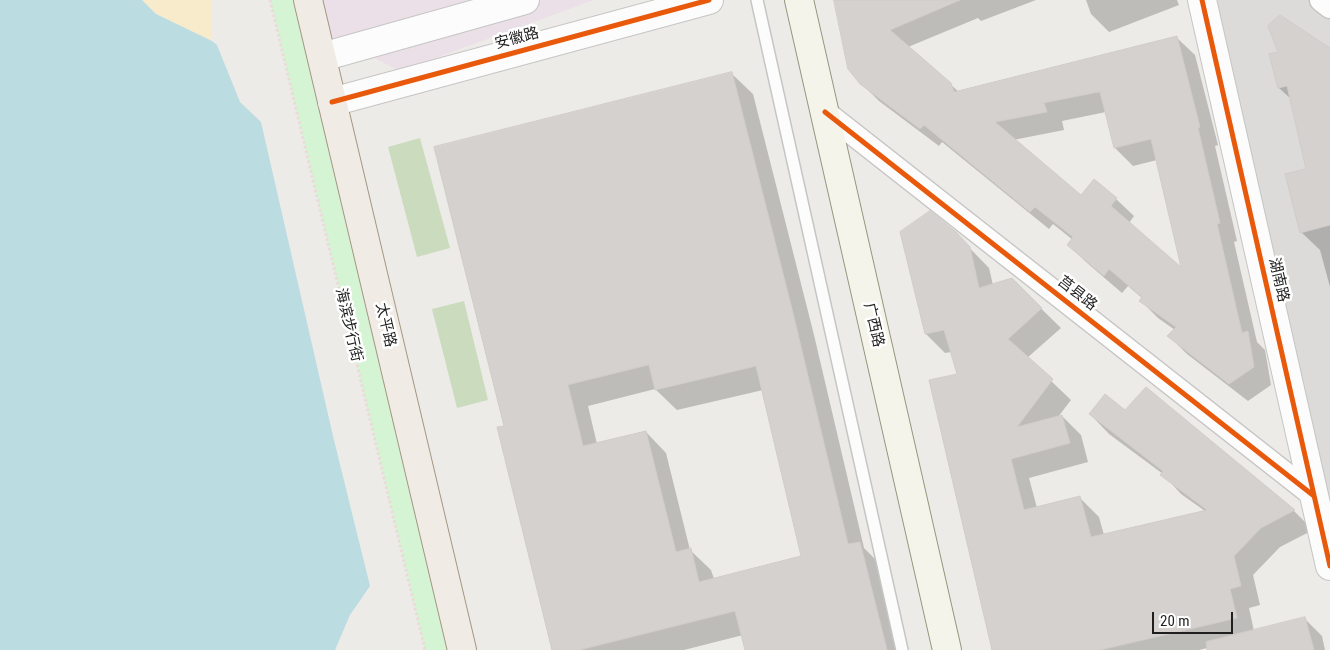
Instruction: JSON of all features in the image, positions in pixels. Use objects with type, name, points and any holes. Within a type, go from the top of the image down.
[{"type":"main road","name":"太平路","points":[[308,0],[462,650]]},
{"type":"main road","name":"广西路","points":[[799,0],[948,650]]},
{"type":"street","points":[[322,57],[525,0]]},
{"type":"street","name":"安徽路","points":[[332,102],[709,0]]},
{"type":"street","name":"湖南路","points":[[1202,0],[1330,566]]},
{"type":"street","points":[[1321,0],[1330,7]]},
{"type":"street","name":"莒县路","points":[[825,112],[1314,496]]},
{"type":"lane","points":[[756,0],[902,650]]},
{"type":"shaded area","points":[[298,0],[594,0],[400,71],[328,35]]},
{"type":"shaded area","points":[[1212,0],[1330,0],[1330,531]]},
{"type":"green space","points":[[270,0],[294,0],[451,650],[425,650]]},
{"type":"green space","points":[[420,138],[450,248],[417,257],[388,147]]},
{"type":"green space","points":[[464,301],[488,400],[457,408],[432,309]]},
{"type":"sand","points":[[142,0],[212,0],[212,41],[156,14]]},
{"type":"water","points":[[0,0],[142,0],[156,14],[217,45],[240,102],[261,122],[333,436],[370,586],[350,615],[335,650],[0,650]]},
{"type":"building","points":[[834,0],[960,0],[890,30],[951,83],[954,92],[1177,36],[1200,127],[1198,128],[1220,223],[1217,224],[1242,333],[1248,331],[1254,367],[1229,384],[1167,336],[1176,327],[1139,301],[1142,297],[1109,269],[1104,276],[1067,245],[1073,237],[1035,207],[1030,212],[924,125],[920,129],[860,84],[848,69]],"holes":[[[1100,92],[1114,148],[1151,139],[1181,267],[1111,206],[1117,198],[1094,179],[1081,195],[995,122],[1047,112],[1044,103]]]},
{"type":"building","points":[[1280,15],[1330,48],[1330,225],[1300,233],[1285,174],[1306,169],[1287,86],[1278,88],[1269,54],[1278,52],[1268,26]]},
{"type":"building","points":[[732,72],[793,313],[848,544],[860,542],[887,650],[745,650],[735,611],[579,650],[552,650],[497,427],[504,426],[434,147]],"holes":[[[649,365],[655,390],[756,366],[801,556],[699,582],[691,548],[676,552],[646,431],[583,446],[568,385]]]},
{"type":"building","points":[[930,211],[956,232],[970,247],[979,288],[1012,278],[1042,308],[1008,339],[1053,379],[1017,427],[1062,415],[1070,443],[1011,459],[1024,510],[1080,496],[1091,537],[1207,510],[1160,475],[1163,471],[1089,414],[1105,394],[1125,410],[1146,387],[1295,510],[1261,528],[1234,556],[1241,586],[1230,589],[1237,618],[1100,650],[992,650],[929,380],[957,374],[944,330],[925,334],[900,232]]},
{"type":"building","points":[[1305,617],[1314,650],[1207,650],[1206,642]]},
{"type":"cycle path","points":[[332,102],[709,0]]},
{"type":"cycle path","points":[[1202,0],[1330,566]]},
{"type":"cycle path","points":[[825,112],[1314,496]]}]
